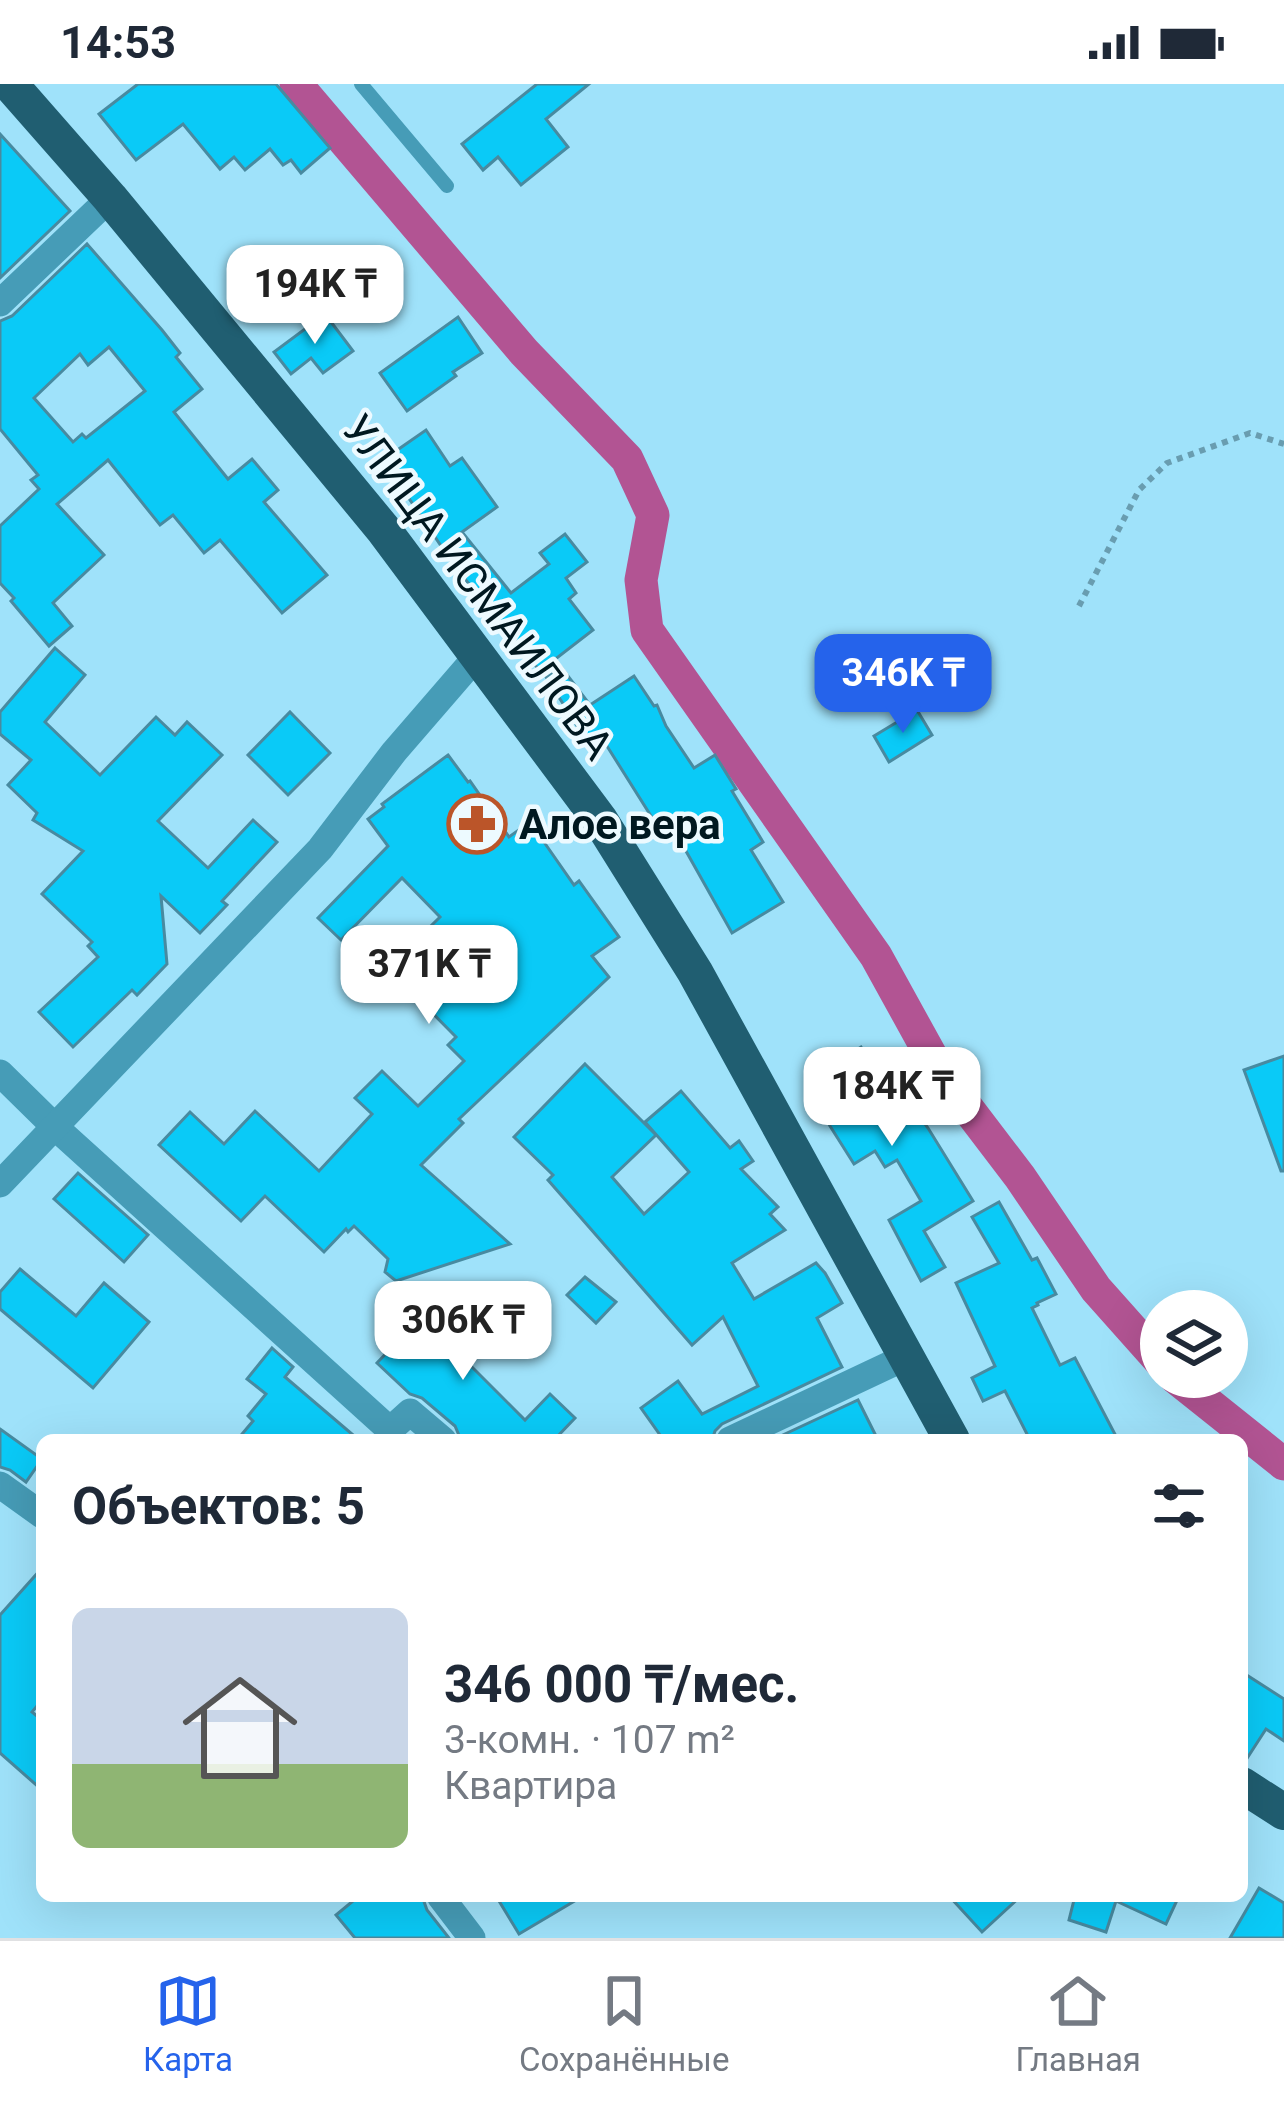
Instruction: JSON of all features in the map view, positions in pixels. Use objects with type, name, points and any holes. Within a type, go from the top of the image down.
[{"type":"main road","name":"УЛИЦА ИСМАИЛОВА","points":[[10,84],[110,198],[382,529],[600,820],[695,972],[949,1434]]},
{"type":"main road","points":[[1248,1789],[1284,1812]]},
{"type":"street","points":[[0,303],[110,198]]},
{"type":"street","points":[[0,1184],[320,849],[394,752],[477,656]]},
{"type":"street","points":[[0,1073],[390,1430],[410,1412],[436,1434]]},
{"type":"street","points":[[743,1434],[907,1357]]},
{"type":"street","points":[[0,1485],[36,1511]]},
{"type":"street","points":[[445,1902],[472,1938]]},
{"type":"lane","points":[[361,84],[447,186]]},
{"type":"path","points":[[1079,607],[1139,490],[1167,463],[1250,433],[1284,443]]},
{"type":"building","points":[[138,84],[276,84],[330,148],[301,173],[291,160],[283,165],[270,149],[245,170],[234,157],[220,169],[183,124],[136,160],[99,114]]},
{"type":"building","points":[[537,84],[589,84],[546,119],[568,147],[521,185],[498,157],[483,170],[462,144]]},
{"type":"building","points":[[0,134],[70,211],[0,278]]},
{"type":"building","points":[[87,244],[162,330],[202,389],[174,412],[228,479],[252,459],[278,490],[264,502],[327,575],[282,613],[220,540],[204,553],[173,515],[160,525],[108,460],[57,504],[104,555],[53,603],[72,626],[49,646],[0,583],[0,526],[39,489],[31,480],[38,475],[0,429],[0,321],[12,316]],"holes":[[[109,347],[145,391],[86,438],[82,434],[73,442],[34,398],[80,354],[88,365]]]},
{"type":"building","points":[[325,314],[353,351],[323,373],[311,358],[291,374],[274,352]]},
{"type":"building","points":[[458,317],[482,353],[407,411],[380,373]]},
{"type":"building","points":[[426,430],[450,466],[462,458],[497,507],[462,532],[511,593],[549,564],[540,553],[565,534],[587,562],[566,578],[576,593],[569,599],[593,630],[540,671],[456,568],[383,460]]},
{"type":"building","points":[[55,648],[85,675],[45,722],[100,775],[156,717],[175,735],[187,722],[222,755],[158,821],[208,868],[253,820],[277,842],[222,901],[227,905],[200,933],[161,896],[167,964],[137,995],[132,990],[73,1047],[39,1012],[98,957],[88,946],[92,942],[42,894],[83,851],[33,820],[37,813],[8,785],[31,760],[0,734],[0,712]]},
{"type":"building","points":[[561,667],[590,705],[634,676],[694,768],[715,755],[763,842],[751,850],[783,902],[732,933],[673,828],[663,835],[600,735],[588,743],[546,677]]},
{"type":"building","points":[[917,710],[932,735],[889,762],[874,736]]},
{"type":"building","points":[[290,712],[330,753],[288,795],[248,755]]},
{"type":"building","points":[[448,755],[509,837],[530,822],[574,885],[579,881],[619,937],[592,956],[609,977],[459,1119],[463,1123],[421,1165],[510,1244],[396,1281],[385,1272],[388,1259],[354,1226],[324,1252],[265,1196],[241,1221],[159,1145],[190,1112],[224,1144],[255,1111],[319,1171],[372,1114],[355,1098],[382,1071],[418,1106],[464,1061],[448,1045],[456,1037],[388,968],[440,917],[402,878],[341,940],[318,918],[388,846],[368,819]]},
{"type":"building","points":[[861,1047],[887,1086],[894,1081],[973,1201],[924,1231],[945,1267],[921,1281],[889,1220],[921,1201],[897,1160],[885,1167],[875,1151],[854,1164],[808,1082]]},
{"type":"building","points":[[1284,1056],[1284,1171],[1281,1171],[1244,1070]]},
{"type":"building","points":[[585,1064],[656,1135],[612,1177],[644,1214],[689,1172],[645,1122],[681,1091],[730,1148],[739,1141],[753,1161],[741,1169],[778,1207],[770,1214],[785,1230],[732,1263],[754,1299],[816,1263],[842,1303],[817,1318],[842,1367],[722,1424],[714,1434],[659,1434],[641,1408],[678,1381],[702,1414],[758,1386],[723,1317],[692,1345],[548,1180],[553,1175],[514,1137]]},
{"type":"building","points":[[78,1173],[148,1235],[124,1262],[54,1199]]},
{"type":"building","points":[[999,1202],[1032,1260],[1037,1258],[1056,1294],[1032,1308],[1060,1365],[1075,1358],[1115,1434],[1027,1434],[1005,1391],[983,1401],[972,1378],[995,1366],[956,1283],[999,1263],[972,1217]]},
{"type":"building","points":[[20,1269],[76,1316],[104,1283],[149,1322],[93,1388],[0,1309],[0,1292]]},
{"type":"building","points":[[585,1277],[616,1302],[596,1323],[567,1295]]},
{"type":"building","points":[[447,1289],[469,1309],[442,1337],[525,1420],[550,1394],[575,1418],[560,1434],[458,1434],[455,1426],[377,1363]]},
{"type":"building","points":[[272,1348],[293,1367],[285,1377],[352,1434],[242,1434],[253,1421],[248,1416],[266,1394],[247,1379]]},
{"type":"building","points":[[858,1400],[875,1434],[785,1434]]},
{"type":"building","points":[[0,1429],[36,1455],[36,1468],[26,1482],[0,1467]]},
{"type":"building","points":[[36,1575],[36,1707],[32,1712],[36,1715],[36,1785],[0,1753],[0,1615]]},
{"type":"building","points":[[1248,1676],[1284,1699],[1284,1741],[1266,1729],[1248,1757]]},
{"type":"building","points":[[1259,1888],[1284,1903],[1284,1938],[1230,1938]]},
{"type":"building","points":[[352,1902],[424,1902],[449,1938],[355,1938],[336,1915]]},
{"type":"building","points":[[500,1902],[573,1902],[519,1934]]},
{"type":"building","points":[[954,1902],[1014,1902],[982,1932]]},
{"type":"building","points":[[1074,1902],[1116,1902],[1106,1932],[1069,1920]]},
{"type":"building","points":[[1118,1902],[1176,1902],[1166,1924]]},
{"type":"waterway","points":[[296,84],[524,352],[627,459],[653,515],[641,580],[647,630],[876,956],[940,1072],[1020,1177],[1096,1289],[1140,1338]]},
{"type":"waterway","points":[[1201,1398],[1246,1434]]},
{"type":"waterway","points":[[1248,1435],[1284,1464]]},
{"type":"place","name":"Алое вера","points":[[477,824]]}]
